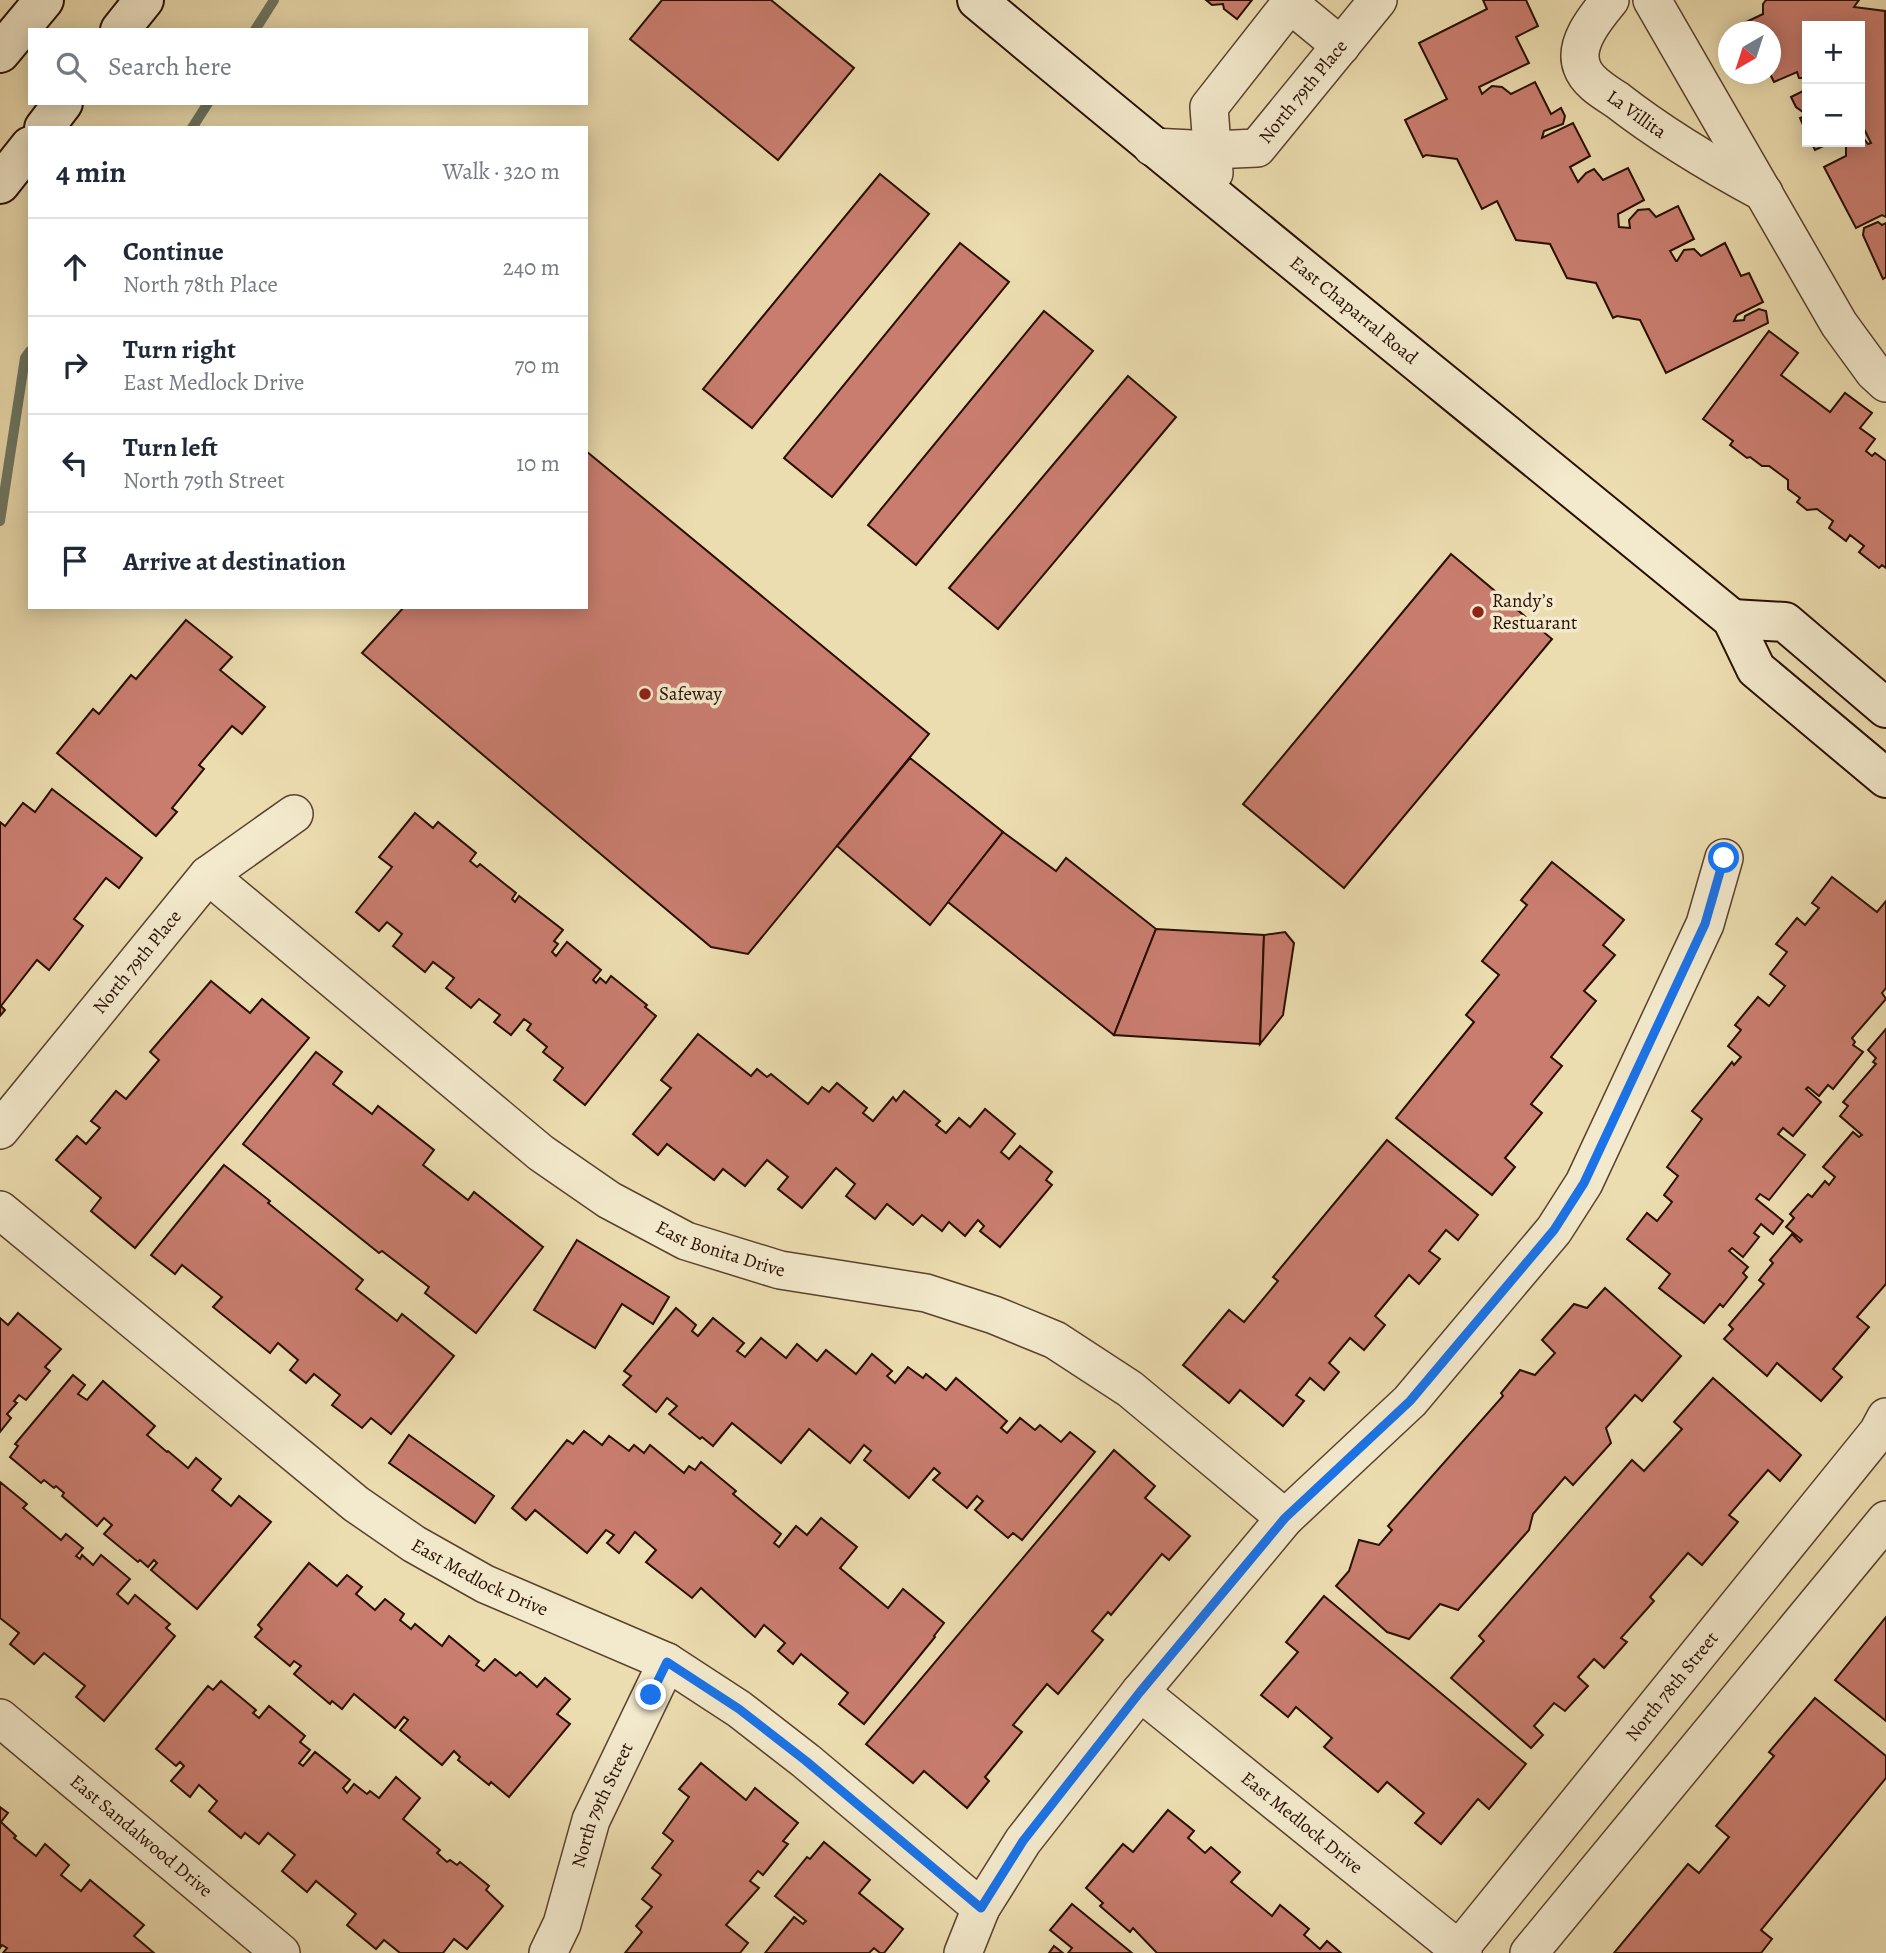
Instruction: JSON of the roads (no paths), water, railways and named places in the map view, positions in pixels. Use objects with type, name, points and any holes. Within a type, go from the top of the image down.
[{"type":"main road","points":[[0,53],[44,0]]},
{"type":"main road","points":[[122,28],[144,0]]},
{"type":"main road","name":"East Chaparral Road","points":[[977,0],[1152,147],[1732,619],[1756,669],[1886,778]]},
{"type":"main road","points":[[46,126],[61,105]]},
{"type":"main road","points":[[0,184],[28,149]]},
{"type":"main road","points":[[1732,619],[1785,622],[1886,708]]},
{"type":"street","name":"North 79th Place","points":[[1152,147],[1212,150],[1257,148],[1378,0]]},
{"type":"street","name":"La Villita","points":[[1609,0],[1580,46],[1582,67],[1593,83],[1654,128],[1764,193]]},
{"type":"street","points":[[1652,0],[1839,324],[1874,372],[1886,383]]},
{"type":"street","points":[[1217,200],[1209,107],[1292,2],[1341,46]]},
{"type":"street","name":"North 79th Place","points":[[0,1130],[208,876],[294,814]]},
{"type":"street","points":[[963,1953],[981,1908],[1023,1841],[1140,1692],[1285,1518],[1410,1401],[1554,1230],[1584,1183],[1705,924],[1724,858]]},
{"type":"street","name":"East Bonita Drive","points":[[208,876],[541,1153],[609,1200],[686,1241],[780,1270],[926,1293],[995,1315],[1055,1340],[1130,1389],[1285,1518]]},
{"type":"street","name":"East Medlock Drive","points":[[0,1210],[356,1504],[414,1544],[485,1584],[667,1662],[758,1724],[981,1908]]},
{"type":"street","name":"North 78th Street","points":[[1459,1952],[1878,1432],[1886,1417]]},
{"type":"street","points":[[1529,1953],[1886,1520]]},
{"type":"street","name":"North 79th Street","points":[[548,1953],[562,1924],[591,1820],[667,1662]]},
{"type":"street","name":"East Medlock Drive","points":[[1140,1692],[1459,1952]]},
{"type":"street","name":"East Sandalwood Drive","points":[[0,1718],[281,1953]]},
{"type":"waterway","points":[[256,28],[274,0]]},
{"type":"waterway","points":[[193,126],[207,105]]},
{"type":"waterway","points":[[0,521],[25,358],[28,354]]},
{"type":"place","name":"Randy’s Restuarant","points":[[1478,612]]},
{"type":"place","name":"Safeway","points":[[645,694]]}]
